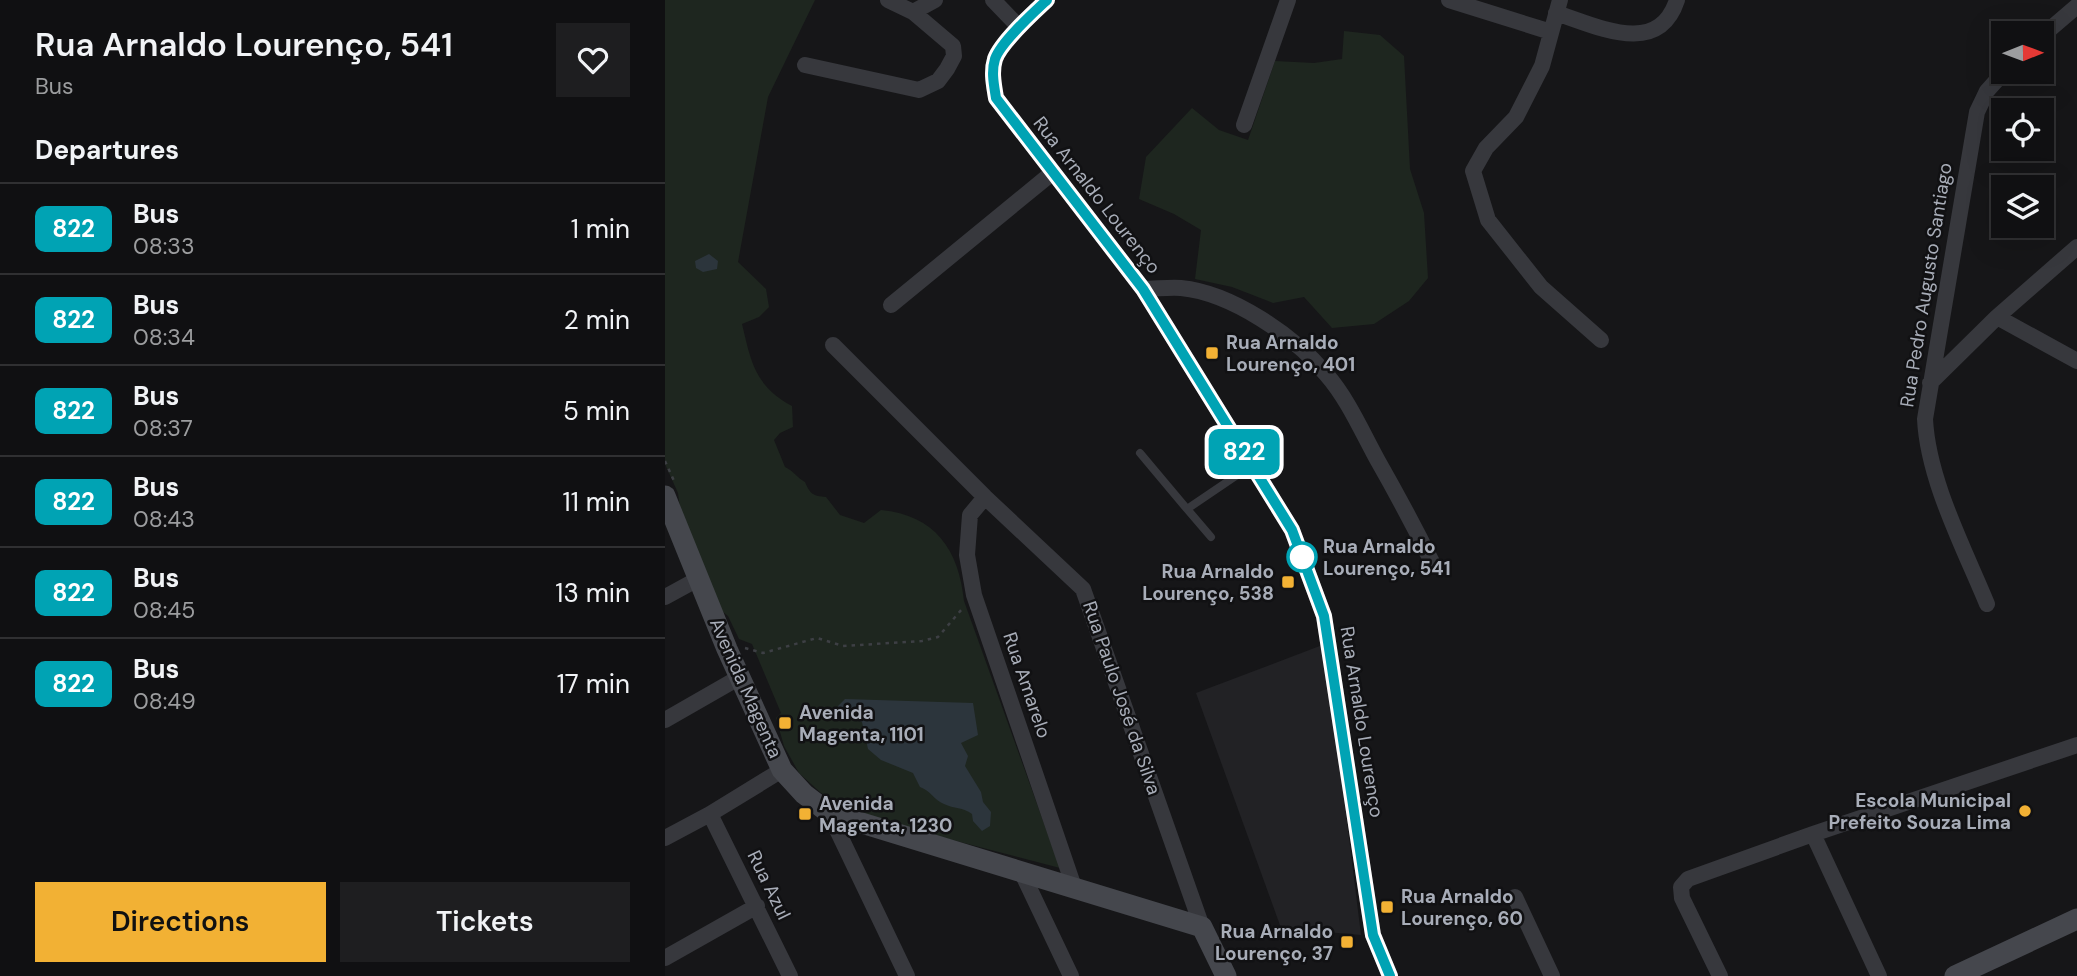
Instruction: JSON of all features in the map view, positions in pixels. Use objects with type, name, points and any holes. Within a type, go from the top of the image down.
[{"type":"street","points":[[805,65],[919,90],[938,81],[954,56],[953,46],[913,12],[888,0]]},
{"type":"street","points":[[913,12],[935,0]]},
{"type":"street","points":[[993,0],[1019,27]]},
{"type":"street","name":"Rua Arnaldo Lourenço","points":[[1047,0],[1019,27],[996,57],[993,78],[996,98],[1143,289],[1292,530],[1324,616],[1373,935],[1390,976]]},
{"type":"street","points":[[1244,125],[1288,0]]},
{"type":"street","points":[[1449,0],[1551,32]]},
{"type":"street","points":[[1601,340],[1541,287],[1488,220],[1473,171],[1486,148],[1515,117],[1542,66],[1558,7],[1617,33],[1636,35],[1657,29],[1672,15],[1677,0]]},
{"type":"street","points":[[2055,25],[2077,6]]},
{"type":"street","name":"Rua Pedro Augusto Santiago","points":[[1987,604],[1937,480],[1926,445],[1925,419],[1968,154],[1977,113],[1993,84]]},
{"type":"street","points":[[891,305],[1052,173]]},
{"type":"street","points":[[1930,383],[1997,317],[2077,247]]},
{"type":"street","points":[[1143,289],[1182,288],[1217,297],[1256,316],[1291,341],[1327,374],[1409,514],[1434,566]]},
{"type":"street","points":[[1997,317],[2077,361]]},
{"type":"street","name":"Rua Paulo José da Silva","points":[[833,345],[985,497],[1083,589],[1202,928],[1226,976]]},
{"type":"street","name":"Avenida Magenta","points":[[671,491],[698,579],[736,649],[740,677],[782,770],[804,794],[829,813],[1202,928]]},
{"type":"street","name":"Rua Amarelo","points":[[985,497],[970,515],[967,555],[974,595],[1074,887]]},
{"type":"street","points":[[665,597],[698,579]]},
{"type":"street","points":[[665,720],[740,677]]},
{"type":"street","points":[[1720,976],[1682,898],[1681,887],[1688,879],[2077,745]]},
{"type":"street","points":[[665,838],[782,770]]},
{"type":"street","points":[[829,813],[907,976]]},
{"type":"street","name":"Rua Azul","points":[[710,814],[790,976]]},
{"type":"street","points":[[1813,834],[1879,976]]},
{"type":"street","points":[[1022,873],[1071,976]]},
{"type":"street","points":[[1515,897],[1552,976]]},
{"type":"street","points":[[665,958],[757,906]]},
{"type":"street","points":[[1955,976],[2077,919]]},
{"type":"lane","points":[[1140,453],[1211,537]]},
{"type":"lane","points":[[1187,509],[1252,465]]},
{"type":"path","points":[[665,461],[671,491]]},
{"type":"path","points":[[736,649],[763,653],[817,638],[843,646],[922,641],[938,636],[974,595]]},
{"type":"path","points":[[736,649],[748,656]]},
{"type":"shaded area","points":[[665,0],[815,0],[768,97],[738,262],[766,289],[769,307],[759,317],[742,324],[748,350],[762,381],[792,406],[793,427],[780,433],[774,440],[785,467],[805,482],[813,494],[826,497],[840,515],[864,523],[881,510],[900,513],[930,528],[950,551],[957,566],[964,601],[1060,868],[860,816],[821,793],[799,773],[784,746],[776,718],[781,713],[752,644],[739,639],[728,616],[702,595],[685,545],[678,493],[665,464]]},
{"type":"shaded area","points":[[1344,31],[1380,35],[1404,56],[1410,169],[1424,213],[1428,278],[1409,301],[1374,324],[1332,328],[1304,297],[1273,303],[1232,287],[1195,279],[1201,230],[1174,214],[1139,199],[1146,157],[1192,108],[1219,130],[1248,140],[1275,61],[1314,63],[1342,59]]},
{"type":"shaded area","points":[[709,254],[718,261],[717,269],[703,272],[696,268],[695,261]]},
{"type":"shaded area","points":[[1325,644],[1361,935],[1281,928],[1196,693]]},
{"type":"shaded area","points":[[845,699],[973,703],[978,735],[961,743],[968,756],[965,766],[991,812],[990,826],[982,831],[973,821],[972,814],[941,802],[920,787],[913,773],[881,760],[868,749],[862,722],[844,715],[839,710],[838,706]]},
{"type":"bus line","name":"822","points":[[1047,0],[1019,27],[996,57],[993,78],[996,98],[1143,289],[1292,530],[1324,616],[1373,935],[1390,976]]},
{"type":"place","name":"Rua Arnaldo Lourenço, 401","points":[[1212,353]]},
{"type":"place","name":"Rua Arnaldo Lourenço, 541","points":[[1302,557]]},
{"type":"place","name":"Rua Arnaldo Lourenço, 538","points":[[1288,582]]},
{"type":"place","name":"Avenida Magenta, 1101","points":[[785,723]]},
{"type":"place","name":"Escola Municipal Prefeito Souza Lima","points":[[2025,811]]},
{"type":"place","name":"Avenida Magenta, 1230","points":[[805,814]]},
{"type":"place","name":"Rua Arnaldo Lourenço, 60","points":[[1387,907]]},
{"type":"place","name":"Rua Arnaldo Lourenço, 37","points":[[1347,942]]}]
